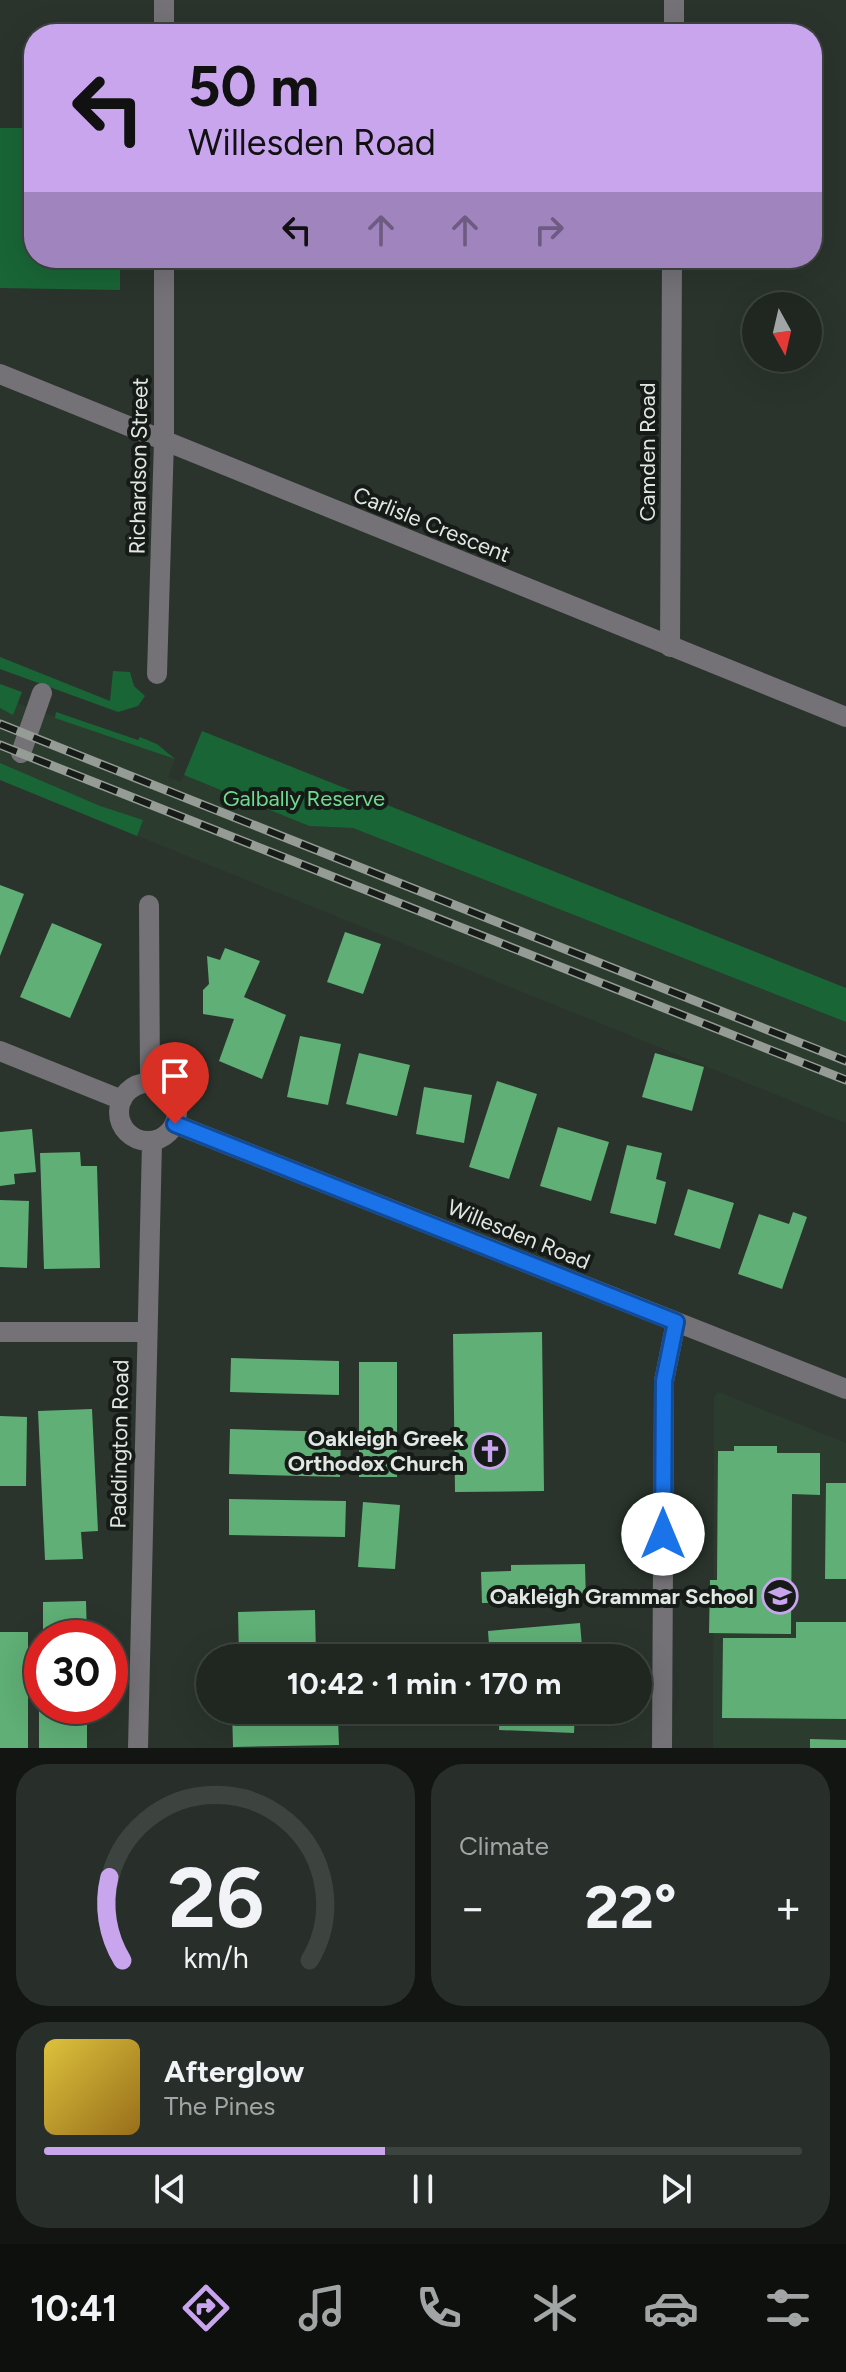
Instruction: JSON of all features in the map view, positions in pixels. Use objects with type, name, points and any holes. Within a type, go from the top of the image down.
[{"type":"street","points":[[164,0],[164,24]]},
{"type":"street","points":[[674,0],[674,24]]},
{"type":"street","name":"Richardson Street","points":[[157,674],[164,440],[164,268]]},
{"type":"street","name":"Camden Road","points":[[670,647],[672,268]]},
{"type":"street","name":"Carlisle Crescent","points":[[0,374],[846,717]]},
{"type":"street","points":[[21,753],[42,693]]},
{"type":"street","points":[[149,905],[150,1083]]},
{"type":"street","points":[[0,1051],[122,1100]]},
{"type":"street","points":[[150,1083],[162,1087],[175,1099],[175,1124],[169,1132],[152,1142],[131,1136],[121,1123],[122,1100],[134,1087],[150,1083]]},
{"type":"street","name":"Willesden Road","points":[[175,1124],[846,1389]]},
{"type":"street","name":"Paddington Road","points":[[138,1748],[145,1332],[152,1142]]},
{"type":"street","points":[[662,1748],[664,1381],[676,1322]]},
{"type":"street","points":[[0,1332],[145,1332]]},
{"type":"shaded area","points":[[0,697],[175,759],[168,777],[181,782],[184,775],[309,826],[353,828],[846,1022],[846,1123],[0,780]]},
{"type":"shaded area","name":"Oakleigh Grammar School","points":[[718,1392],[846,1443],[846,1748],[713,1748],[714,1397]]},
{"type":"green space","points":[[0,128],[24,128],[24,268],[120,268],[120,290],[0,288]]},
{"type":"green space","points":[[0,657],[110,701],[113,671],[130,672],[134,686],[145,696],[138,706],[118,712],[0,669]]},
{"type":"green space","points":[[0,684],[22,692],[13,715],[0,708]]},
{"type":"green space","points":[[56,712],[138,740],[140,737],[157,744],[175,759],[55,718]]},
{"type":"green space","name":"Galbally Reserve","points":[[202,731],[846,988],[846,1022],[353,828],[309,826],[184,775]]},
{"type":"green space","points":[[0,763],[100,806],[143,820],[137,836],[0,780]]},
{"type":"building","points":[[0,885],[24,894],[0,956]]},
{"type":"building","points":[[52,923],[102,944],[70,1018],[20,997]]},
{"type":"building","points":[[345,932],[381,944],[363,994],[327,982]]},
{"type":"building","points":[[225,948],[260,961],[244,997],[286,1015],[262,1079],[219,1061],[234,1019],[203,1014],[203,990],[209,984],[207,956],[220,960]]},
{"type":"building","points":[[300,1036],[341,1044],[328,1105],[287,1097]]},
{"type":"building","points":[[359,1053],[410,1065],[397,1116],[346,1104]]},
{"type":"building","points":[[655,1053],[704,1067],[692,1111],[642,1097]]},
{"type":"building","points":[[497,1081],[537,1094],[509,1179],[469,1167]]},
{"type":"building","points":[[424,1087],[472,1095],[464,1143],[416,1134]]},
{"type":"building","points":[[558,1127],[609,1142],[591,1201],[540,1186]]},
{"type":"building","points":[[32,1129],[36,1172],[14,1174],[15,1184],[0,1186],[0,1132]]},
{"type":"building","points":[[627,1145],[662,1153],[656,1179],[666,1182],[656,1224],[610,1213]]},
{"type":"building","points":[[80,1152],[81,1166],[97,1166],[100,1268],[44,1269],[40,1153]]},
{"type":"building","points":[[688,1189],[734,1203],[720,1249],[674,1235]]},
{"type":"building","points":[[0,1200],[29,1201],[27,1268],[0,1267]]},
{"type":"building","points":[[793,1212],[807,1217],[782,1289],[738,1274],[759,1214],[789,1224]]},
{"type":"building","points":[[542,1332],[544,1491],[455,1492],[453,1334]]},
{"type":"building","points":[[231,1358],[339,1361],[339,1395],[230,1392]]},
{"type":"building","points":[[359,1362],[397,1362],[397,1477],[359,1477]]},
{"type":"building","points":[[92,1409],[98,1531],[81,1532],[83,1559],[45,1560],[38,1411]]},
{"type":"building","points":[[0,1416],[27,1417],[26,1486],[0,1486]]},
{"type":"building","points":[[230,1429],[341,1432],[340,1477],[229,1474]]},
{"type":"building","points":[[734,1446],[777,1446],[777,1453],[820,1453],[820,1495],[792,1494],[791,1634],[709,1633],[710,1580],[717,1580],[718,1451],[734,1451]]},
{"type":"building","points":[[826,1483],[846,1483],[846,1579],[825,1579]]},
{"type":"building","points":[[229,1499],[346,1501],[345,1537],[229,1535]]},
{"type":"building","points":[[363,1502],[400,1505],[395,1569],[358,1567]]},
{"type":"building","points":[[585,1564],[586,1601],[482,1603],[481,1572],[511,1571],[511,1565]]},
{"type":"building","points":[[86,1601],[87,1620],[43,1620],[43,1602]]},
{"type":"building","points":[[315,1610],[316,1644],[239,1644],[238,1612]]},
{"type":"building","points":[[796,1622],[846,1622],[846,1719],[722,1718],[723,1638],[796,1638]]},
{"type":"building","points":[[580,1623],[582,1644],[489,1644],[488,1631]]},
{"type":"building","points":[[0,1632],[24,1632],[24,1724],[28,1724],[28,1748],[0,1748]]},
{"type":"building","points":[[39,1724],[87,1724],[87,1748],[39,1748]]},
{"type":"building","points":[[232,1724],[338,1724],[339,1745],[233,1747]]},
{"type":"building","points":[[499,1724],[574,1724],[574,1733],[499,1730]]},
{"type":"building","points":[[810,1739],[846,1740],[846,1748],[810,1748]]},
{"type":"railway","points":[[0,724],[846,1061]]},
{"type":"railway","points":[[0,745],[846,1080]]},
{"type":"place","name":"Oakleigh Greek Orthodox Church","points":[[490,1451]]},
{"type":"place","name":"Oakleigh Grammar School","points":[[780,1596]]},
{"type":"route","points":[[175,1124],[676,1322],[664,1381],[663,1534]]}]
